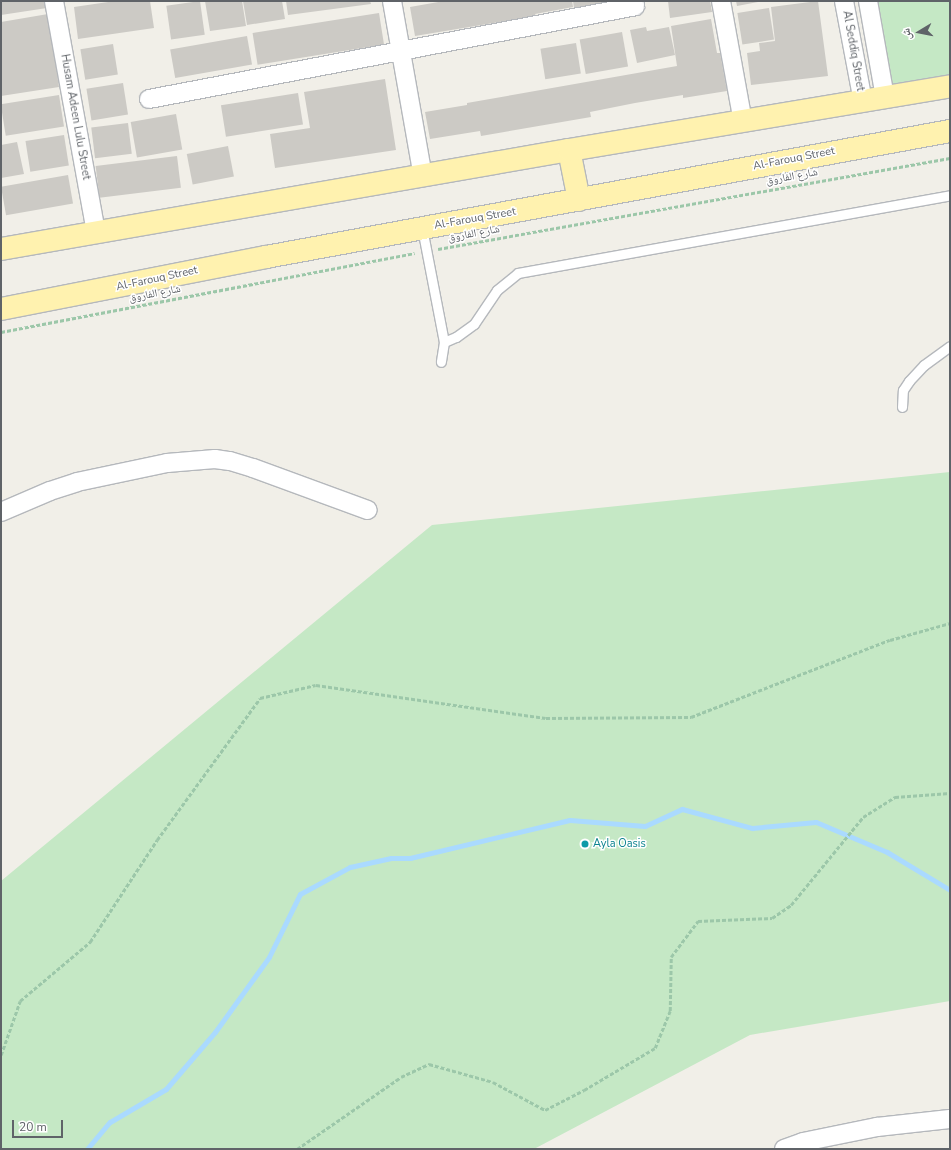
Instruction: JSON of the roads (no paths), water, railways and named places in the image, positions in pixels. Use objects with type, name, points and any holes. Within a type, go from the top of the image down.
[{"type":"main road","points":[[1,249],[568,150],[863,102],[950,86]]},
{"type":"main road","name":"Al-Farouq Street","points":[[1,309],[266,257],[950,131]]},
{"type":"main road","points":[[568,150],[579,200]]},
{"type":"street","name":"Husam Adeen Lulu Street","points":[[54,1],[96,232]]},
{"type":"street","points":[[392,1],[424,176]]},
{"type":"street","points":[[721,1],[743,122]]},
{"type":"street","name":"Al Seddiq Street","points":[[844,1],[863,102]]},
{"type":"street","points":[[868,1],[885,97]]},
{"type":"street","points":[[149,99],[635,6]]},
{"type":"street","points":[[1,512],[50,491],[77,482],[167,462],[215,459],[230,461],[254,468],[368,510]]},
{"type":"street","points":[[784,1149],[803,1142],[877,1127],[950,1119]]},
{"type":"lane","points":[[444,342],[456,337],[474,324],[497,290],[518,273],[950,195]]},
{"type":"lane","points":[[422,228],[444,342],[441,362]]},
{"type":"lane","points":[[902,407],[903,390],[909,381],[924,365],[950,346]]},
{"type":"waterway","points":[[87,1149],[110,1122],[166,1089],[215,1032],[269,957],[300,894],[350,867],[391,858],[410,858],[570,820],[645,826],[682,809],[752,828],[816,822],[887,852],[950,890]]},
{"type":"place","name":"Ayla Oasis","points":[[585,844]]}]
